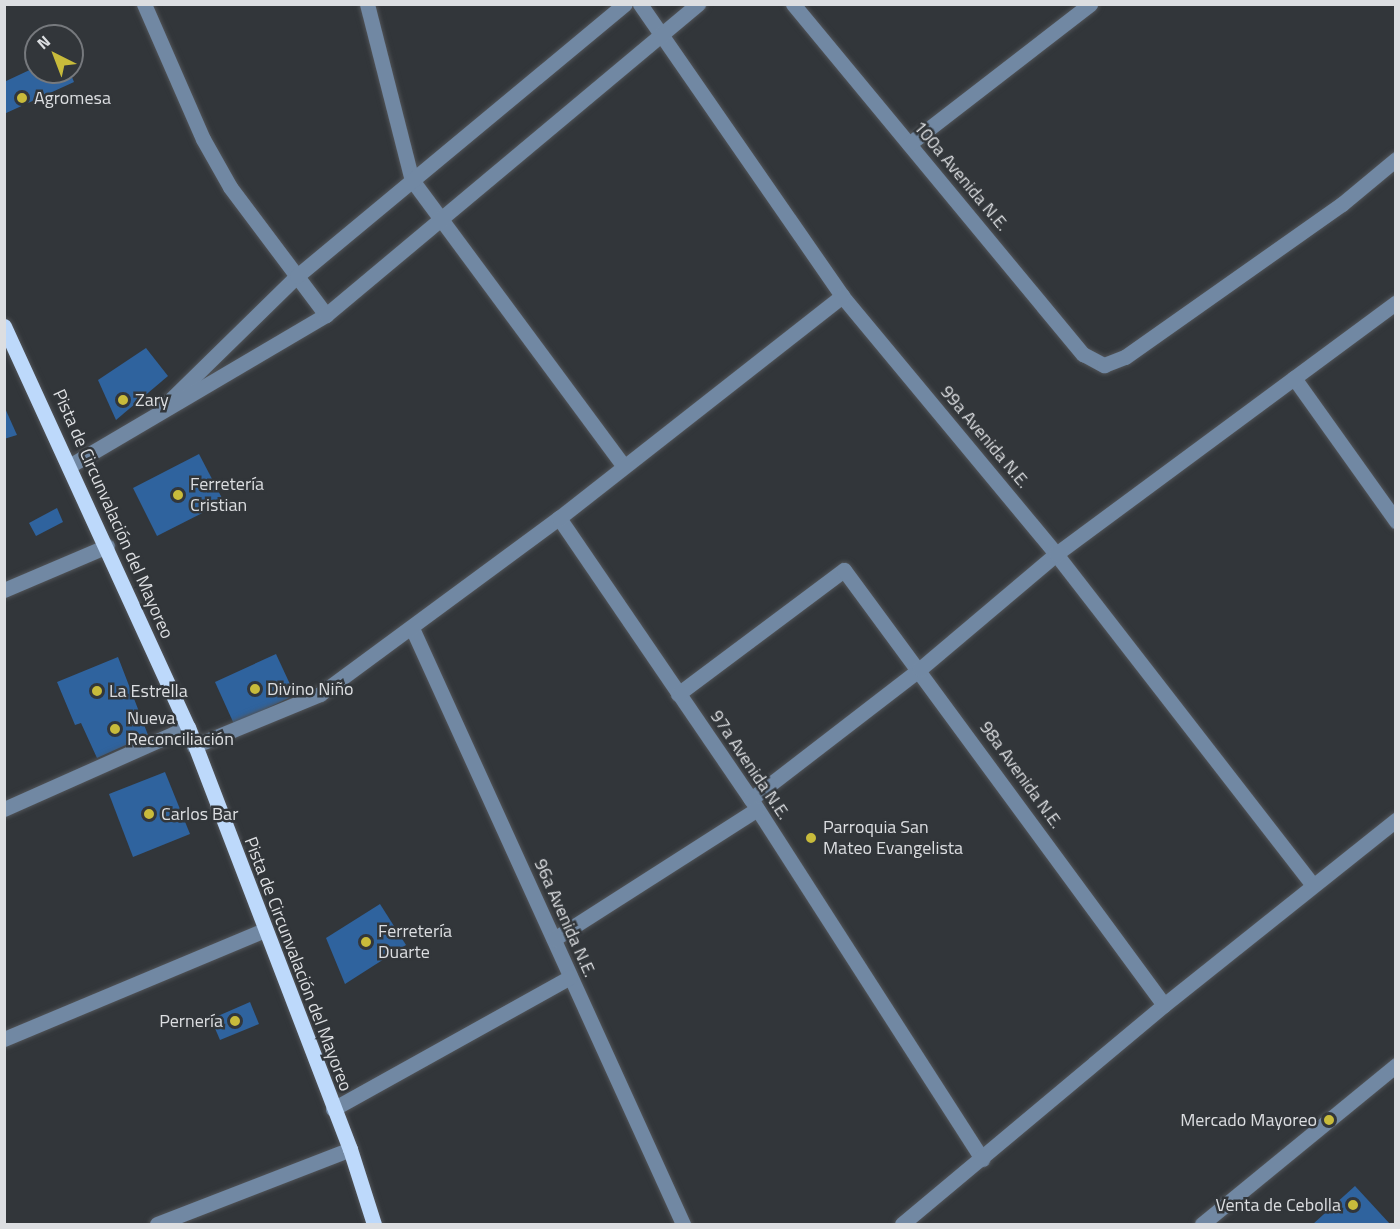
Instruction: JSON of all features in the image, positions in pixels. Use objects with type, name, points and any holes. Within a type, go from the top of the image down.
[{"type":"main road","name":"Pista de Circunvalación del Mayoreo","points":[[4,326],[10,350],[72,465],[188,727],[264,930],[350,1149],[374,1224]]},
{"type":"street","points":[[144,4],[208,148],[230,187],[326,315]]},
{"type":"street","points":[[367,4],[412,180],[624,466]]},
{"type":"street","points":[[143,426],[297,276],[626,4]]},
{"type":"street","name":"99a Avenida N.E.","points":[[640,4],[663,32],[842,296],[1056,554],[1312,885]]},
{"type":"street","points":[[72,465],[143,426],[326,315],[443,220],[698,4]]},
{"type":"street","name":"100a Avenida N.E.","points":[[793,4],[1083,354],[1104,365],[1125,357],[1295,237],[1395,159]]},
{"type":"street","points":[[909,144],[1090,4]]},
{"type":"street","points":[[194,746],[320,694],[559,518],[842,296]]},
{"type":"street","points":[[554,939],[754,804],[920,669],[1056,554],[1395,302]]},
{"type":"street","points":[[1294,378],[1395,521]]},
{"type":"street","name":"97a Avenida N.E.","points":[[559,518],[754,804],[982,1159]]},
{"type":"street","points":[[4,590],[107,546]]},
{"type":"street","name":"98a Avenida N.E.","points":[[678,694],[844,570],[920,669],[1164,1005]]},
{"type":"street","name":"96a Avenida N.E.","points":[[412,628],[683,1224]]},
{"type":"street","points":[[4,809],[188,727]]},
{"type":"street","points":[[902,1224],[1164,1005],[1395,820]]},
{"type":"street","points":[[4,1039],[264,930]]},
{"type":"street","points":[[333,1109],[570,977]]},
{"type":"street","points":[[1202,1224],[1395,1065]]},
{"type":"street","points":[[157,1224],[350,1149]]},
{"type":"building","name":"Agromesa","points":[[24,73],[24,84],[70,84],[4,114],[4,82]]},
{"type":"building","name":"Zary","points":[[146,348],[168,376],[116,420],[98,380]]},
{"type":"building","points":[[4,406],[17,435],[4,439]]},
{"type":"building","name":"Ferretería Cristian","points":[[199,454],[224,502],[157,536],[133,488]]},
{"type":"building","points":[[57,508],[63,522],[36,536],[29,523]]},
{"type":"building","name":"Divino Niño","points":[[276,654],[295,695],[234,724],[215,682]]},
{"type":"building","points":[[118,657],[148,735],[97,758],[81,723],[75,725],[57,682]]},
{"type":"building","name":"Carlos Bar","points":[[165,772],[190,834],[133,857],[109,794]]},
{"type":"building","name":"Ferretería Duarte","points":[[380,904],[406,945],[345,984],[326,938]]},
{"type":"building","name":"Pernería","points":[[250,1002],[259,1024],[220,1040],[211,1019]]},
{"type":"building","name":"Venta de Cebolla","points":[[1355,1186],[1390,1224],[1313,1224]]},
{"type":"place","name":"Agromesa","points":[[22,98]]},
{"type":"place","name":"Zary","points":[[123,400]]},
{"type":"place","name":"Ferretería Cristian","points":[[178,495]]},
{"type":"place","name":"Divino Niño","points":[[255,689]]},
{"type":"place","name":"La Estrella","points":[[97,691]]},
{"type":"place","name":"Nueva Reconciliación","points":[[115,729]]},
{"type":"place","name":"Carlos Bar","points":[[149,814]]},
{"type":"place","name":"Parroquia San Mateo Evangelista","points":[[811,838]]},
{"type":"place","name":"Ferretería Duarte","points":[[366,942]]},
{"type":"place","name":"Pernería","points":[[235,1021]]},
{"type":"place","name":"Mercado Mayoreo","points":[[1329,1120]]},
{"type":"place","name":"Venta de Cebolla","points":[[1353,1205]]}]
